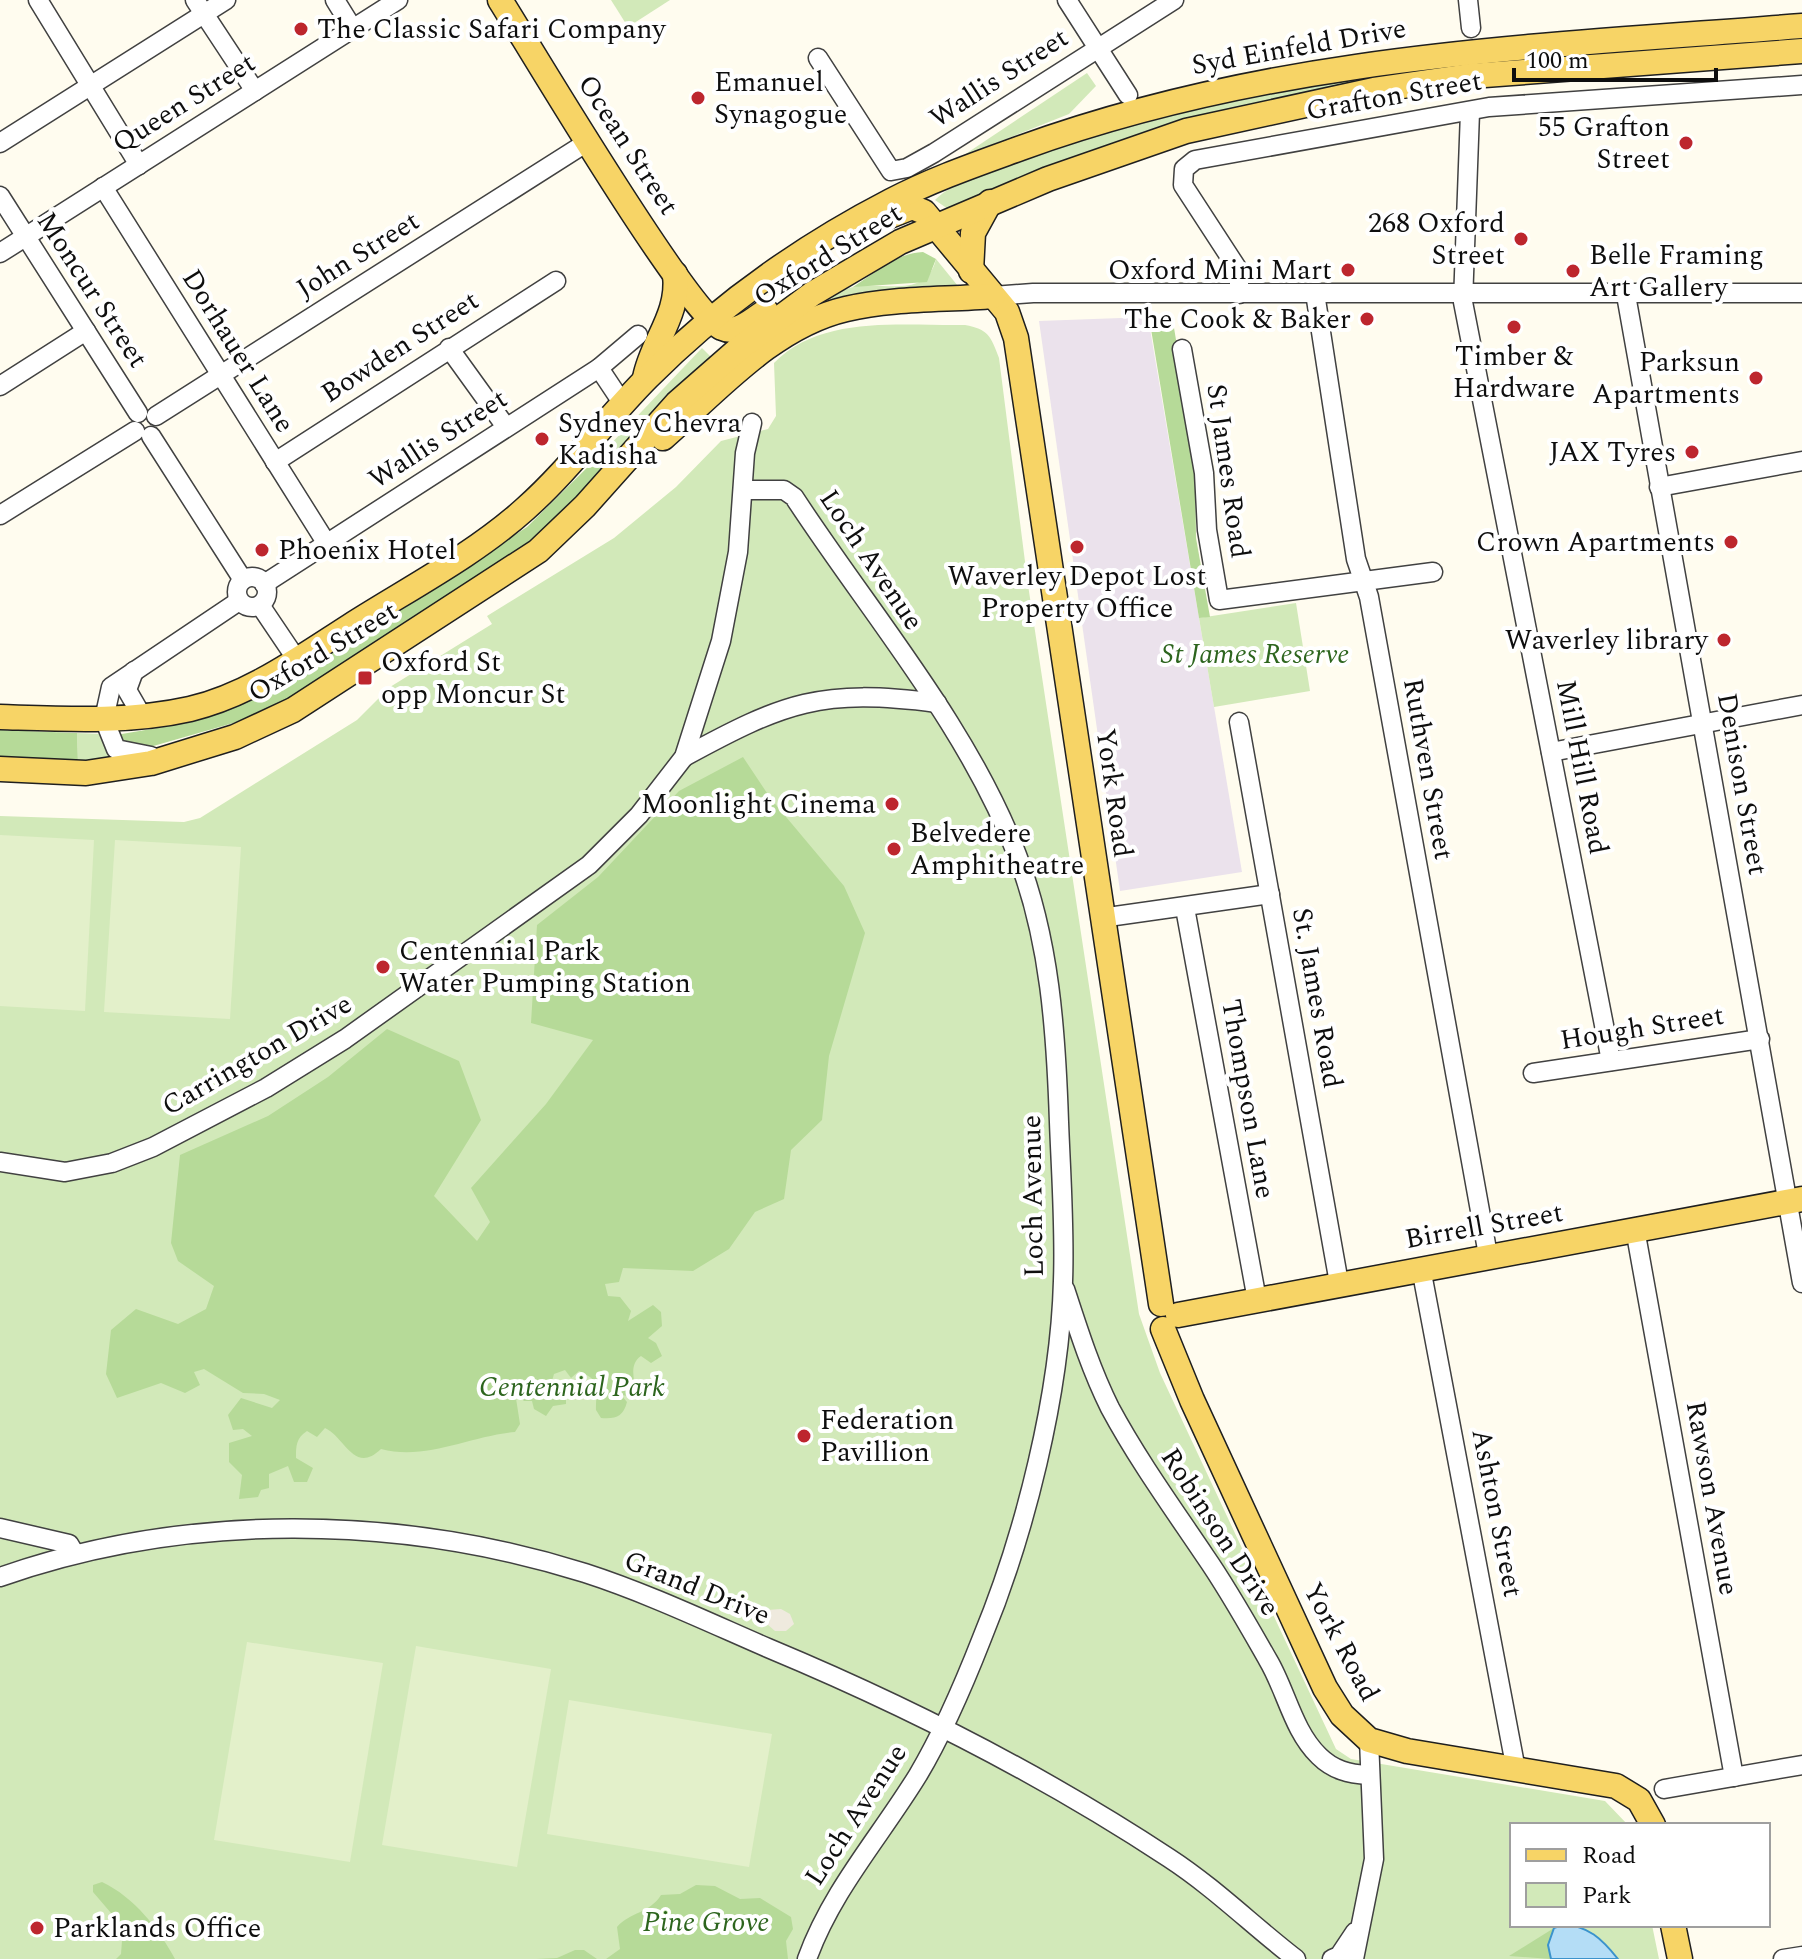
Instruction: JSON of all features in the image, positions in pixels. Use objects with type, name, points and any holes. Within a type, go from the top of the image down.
[{"type":"main road","name":"Ocean Street","points":[[500,0],[675,274],[710,319]]},
{"type":"main road","name":"Syd Einfeld Drive","points":[[832,234],[923,186],[1048,138],[1181,98],[1253,82],[1398,58],[1802,26]]},
{"type":"main road","name":"Syd Einfeld Drive","points":[[934,225],[1152,141],[1330,97],[1471,76],[1802,51]]},
{"type":"main road","points":[[971,271],[973,233],[990,202]]},
{"type":"main road","points":[[832,234],[871,225],[912,207],[924,212],[934,225]]},
{"type":"main road","name":"Oxford Street","points":[[0,769],[86,773],[174,757],[235,737],[293,710],[538,551],[585,506],[677,403],[741,347],[812,294],[934,225],[993,296]]},
{"type":"main road","name":"Oxford Street","points":[[0,717],[104,719],[142,716],[215,702],[297,660],[523,511],[644,381],[710,319],[832,234]]},
{"type":"main road","points":[[644,381],[649,356],[675,307],[675,274]]},
{"type":"main road","points":[[710,319],[727,330],[736,330],[782,300],[812,294]]},
{"type":"main road","points":[[585,506],[752,360],[804,324],[857,307],[993,296]]},
{"type":"main road","name":"York Road","points":[[993,296],[1007,313],[1017,346],[1101,918],[1167,1316],[1198,1412],[1325,1688],[1342,1715],[1369,1740],[1407,1751],[1616,1786],[1639,1800],[1652,1823]]},
{"type":"main road","name":"Birrell Street","points":[[1167,1316],[1795,1200]]},
{"type":"main road","points":[[1673,1927],[1680,1959]]},
{"type":"street","points":[[38,0],[139,165]]},
{"type":"street","points":[[0,143],[90,85],[200,7],[226,0]]},
{"type":"street","points":[[335,0],[353,29]]},
{"type":"street","name":"Queen Street","points":[[0,253],[398,0]]},
{"type":"street","points":[[1067,0],[1128,95]]},
{"type":"street","name":"Wallis Street","points":[[818,58],[891,171],[923,160],[1174,0]]},
{"type":"street","points":[[1468,0],[1471,28]]},
{"type":"street","points":[[200,7],[255,91]]},
{"type":"street","name":"Grafton Street","points":[[1239,294],[1239,271],[1185,189],[1182,173],[1189,163],[1489,107],[1802,85]]},
{"type":"street","name":"Mill Hill Road","points":[[1470,112],[1463,295],[1611,1061]]},
{"type":"street","name":"John Street","points":[[0,515],[589,141]]},
{"type":"street","name":"Dorhauer Lane","points":[[103,187],[327,544]]},
{"type":"street","name":"Moncur Street","points":[[0,196],[243,580]]},
{"type":"street","name":"Bowden Street","points":[[275,462],[556,281]]},
{"type":"street","points":[[993,296],[1033,293],[1802,293]]},
{"type":"street","name":"Ruthven Street","points":[[1315,293],[1356,559],[1363,581],[1488,1255]]},
{"type":"street","name":"Denison Street","points":[[1626,295],[1760,1039],[1795,1200],[1802,1283]]},
{"type":"street","points":[[0,386],[86,331]]},
{"type":"street","name":"Wallis Street","points":[[264,584],[599,368],[638,335]]},
{"type":"street","points":[[449,348],[506,427]]},
{"type":"street","name":"St James Road","points":[[1182,349],[1204,473],[1207,530],[1219,600],[1363,581]]},
{"type":"street","points":[[599,368],[623,404]]},
{"type":"street","name":"Carrington Drive","points":[[0,1162],[46,1172],[102,1166],[153,1147],[266,1088],[409,995],[580,872],[639,815],[684,757],[721,641],[738,552],[745,453],[752,423]]},
{"type":"street","points":[[1659,487],[1802,461]]},
{"type":"street","name":"Loch Avenue","points":[[744,490],[784,490],[794,497],[937,703],[1017,855],[1038,924],[1054,1013],[1063,1283],[1042,1441],[1017,1538],[983,1636],[919,1774],[836,1896],[807,1959]]},
{"type":"street","points":[[1363,581],[1433,572]]},
{"type":"street","points":[[252,577],[264,584],[266,593],[260,605],[247,606],[239,601],[237,592],[243,580],[252,577]]},
{"type":"street","points":[[174,757],[121,752],[104,719],[111,687],[239,601]]},
{"type":"street","points":[[260,605],[297,660]]},
{"type":"street","points":[[134,671],[127,690],[142,716]]},
{"type":"street","points":[[684,757],[756,717],[795,704],[835,696],[882,696],[937,703]]},
{"type":"street","points":[[1551,752],[1703,726],[1802,705]]},
{"type":"street","name":"St. James Road","points":[[1239,722],[1339,1283]]},
{"type":"street","points":[[1101,918],[1270,894]]},
{"type":"street","name":"Thompson Lane","points":[[1185,908],[1257,1300]]},
{"type":"street","name":"Hough Street","points":[[1533,1073],[1760,1039]]},
{"type":"street","name":"Rawson Avenue","points":[[1635,1229],[1734,1777]]},
{"type":"street","name":"Ashton Street","points":[[1421,1268],[1516,1770]]},
{"type":"street","name":"Robinson Drive","points":[[1063,1283],[1087,1355],[1110,1407],[1149,1476],[1206,1557],[1271,1664],[1301,1731],[1318,1756],[1333,1767],[1348,1774],[1368,1775]]},
{"type":"street","points":[[0,1528],[69,1544],[75,1554]]},
{"type":"street","name":"Grand Drive","points":[[0,1577],[75,1554],[182,1535],[270,1529],[416,1536],[584,1573],[878,1694],[941,1727],[1169,1858],[1227,1899],[1296,1959]]},
{"type":"street","points":[[1354,1959],[1365,1911],[1376,1833],[1368,1775],[1369,1740]]},
{"type":"street","points":[[1664,1789],[1802,1765]]},
{"type":"street","points":[[1332,1959],[1339,1956],[1347,1945],[1365,1911]]},
{"type":"street","points":[[1783,1959],[1802,1956]]},
{"type":"shaded area","points":[[1148,317],[1242,872],[1120,891],[1039,321]]},
{"type":"shaded area","points":[[781,1609],[790,1614],[794,1624],[786,1631],[775,1631],[761,1619],[767,1610]]},
{"type":"green space","points":[[611,0],[670,0],[628,27]]},
{"type":"green space","points":[[1460,67],[1392,76],[1262,102],[1074,159],[948,209],[935,200],[954,186],[992,170],[1187,110],[1350,78]]},
{"type":"green space","points":[[1087,73],[1096,86],[1069,114],[961,157]]},
{"type":"green space","points":[[923,252],[936,259],[927,282],[853,287],[895,260]]},
{"type":"green space","points":[[936,259],[962,291],[803,317],[833,296],[853,287],[901,286],[923,280],[931,272]]},
{"type":"green space","points":[[1172,316],[1195,453],[1196,538],[1210,617],[1199,618],[1149,317]]},
{"type":"green space","name":"Centennial Park","points":[[888,325],[965,325],[979,329],[988,335],[999,358],[1028,585],[1139,1314],[1160,1373],[1336,1749],[1351,1759],[1605,1801],[1626,1823],[1510,1823],[1510,1927],[1652,1927],[1659,1959],[0,1959],[0,816],[184,822],[200,818],[357,720],[390,687],[492,624],[487,616],[614,538],[676,487],[721,441],[768,429],[776,416],[774,363],[793,348],[814,337],[838,330]]},
{"type":"green space","points":[[702,348],[713,359],[616,461],[605,450]]},
{"type":"green space","points":[[605,450],[616,461],[503,566],[265,714],[136,751],[126,749],[116,735],[192,722],[272,691],[527,527]]},
{"type":"green space","name":"St James Reserve","points":[[1296,603],[1310,691],[1214,707],[1199,618]]},
{"type":"green space","points":[[0,730],[77,733],[78,763],[0,761]]},
{"type":"green space","points":[[77,733],[100,734],[111,757],[78,763]]},
{"type":"green space","points":[[743,757],[771,799],[844,886],[865,933],[829,1056],[822,1120],[791,1150],[784,1199],[755,1212],[729,1249],[693,1271],[623,1268],[619,1282],[605,1284],[608,1296],[620,1297],[631,1311],[628,1321],[653,1305],[661,1312],[662,1326],[648,1338],[656,1343],[662,1356],[651,1363],[641,1356],[637,1359],[633,1372],[636,1391],[629,1396],[621,1395],[627,1402],[618,1416],[601,1418],[596,1410],[596,1383],[579,1371],[571,1378],[565,1370],[554,1374],[552,1381],[566,1398],[566,1404],[553,1406],[546,1416],[534,1409],[532,1401],[524,1401],[515,1392],[520,1424],[515,1432],[431,1450],[398,1452],[381,1449],[364,1458],[350,1452],[325,1428],[317,1437],[307,1431],[297,1443],[296,1458],[313,1468],[307,1482],[294,1482],[288,1466],[269,1474],[269,1488],[261,1490],[258,1497],[239,1499],[242,1475],[229,1462],[229,1443],[252,1436],[243,1429],[233,1430],[228,1415],[241,1398],[272,1408],[280,1400],[264,1394],[243,1393],[204,1369],[194,1372],[200,1385],[185,1393],[161,1383],[117,1398],[106,1374],[111,1330],[136,1309],[178,1324],[206,1309],[214,1286],[178,1261],[171,1243],[180,1155],[268,1116],[328,1077],[387,1029],[459,1061],[481,1120],[434,1196],[477,1241],[490,1222],[471,1188],[546,1104],[593,1040],[531,1023],[537,925],[598,877],[679,791]]},
{"type":"green space","points":[[0,835],[94,840],[85,1011],[0,1006]]},
{"type":"green space","points":[[115,840],[241,847],[230,1019],[104,1012]]},
{"type":"green space","points":[[247,1642],[383,1663],[350,1862],[214,1840]]},
{"type":"green space","points":[[416,1646],[551,1669],[517,1867],[382,1845]]},
{"type":"green space","points":[[569,1700],[772,1734],[749,1867],[547,1834]]},
{"type":"green space","points":[[102,1882],[125,1896],[144,1915],[175,1959],[116,1959],[121,1954],[123,1927],[93,1892],[93,1885]]},
{"type":"green space","name":"Pine Grove","points":[[696,1885],[715,1886],[740,1899],[760,1898],[791,1917],[793,1929],[786,1941],[788,1959],[606,1959],[620,1949],[617,1927],[622,1922],[651,1905],[661,1895],[680,1894]]},
{"type":"green space","points":[[1554,1928],[1548,1945],[1551,1959],[1509,1956]]},
{"type":"green space","name":"Pine Grove","points":[[575,1950],[584,1950],[597,1959],[536,1959],[557,1958]]},
{"type":"water","points":[[1554,1928],[1587,1930],[1618,1959],[1551,1959],[1548,1945]]},
{"type":"place","name":"The Classic Safari Company","points":[[301,29]]},
{"type":"place","name":"Emanuel Synagogue","points":[[698,98]]},
{"type":"place","name":"55 Grafton Street","points":[[1686,143]]},
{"type":"place","name":"268 Oxford Street","points":[[1521,239]]},
{"type":"place","name":"Oxford Mini Mart","points":[[1348,270]]},
{"type":"place","name":"Belle Framing Art Gallery","points":[[1573,271]]},
{"type":"place","name":"The Cook & Baker","points":[[1367,319]]},
{"type":"place","name":"Timber & Hardware","points":[[1514,327]]},
{"type":"place","name":"Parksun Apartments","points":[[1756,378]]},
{"type":"place","name":"Sydney Chevra Kadisha","points":[[542,439]]},
{"type":"place","name":"JAX Tyres","points":[[1692,452]]},
{"type":"place","name":"Crown Apartments","points":[[1731,542]]},
{"type":"place","name":"Waverley Depot Lost Property Office","points":[[1077,547]]},
{"type":"place","name":"Phoenix Hotel","points":[[262,550]]},
{"type":"place","name":"Waverley library","points":[[1724,640]]},
{"type":"place","name":"Oxford St opp Moncur St","points":[[365,678]]},
{"type":"place","name":"Moonlight Cinema","points":[[892,804]]},
{"type":"place","name":"Belvedere Amphitheatre","points":[[894,849]]},
{"type":"place","name":"Centennial Park Water Pumping Station","points":[[383,967]]},
{"type":"place","name":"Federation Pavillion","points":[[804,1436]]},
{"type":"place","name":"Parklands Office","points":[[37,1928]]}]
